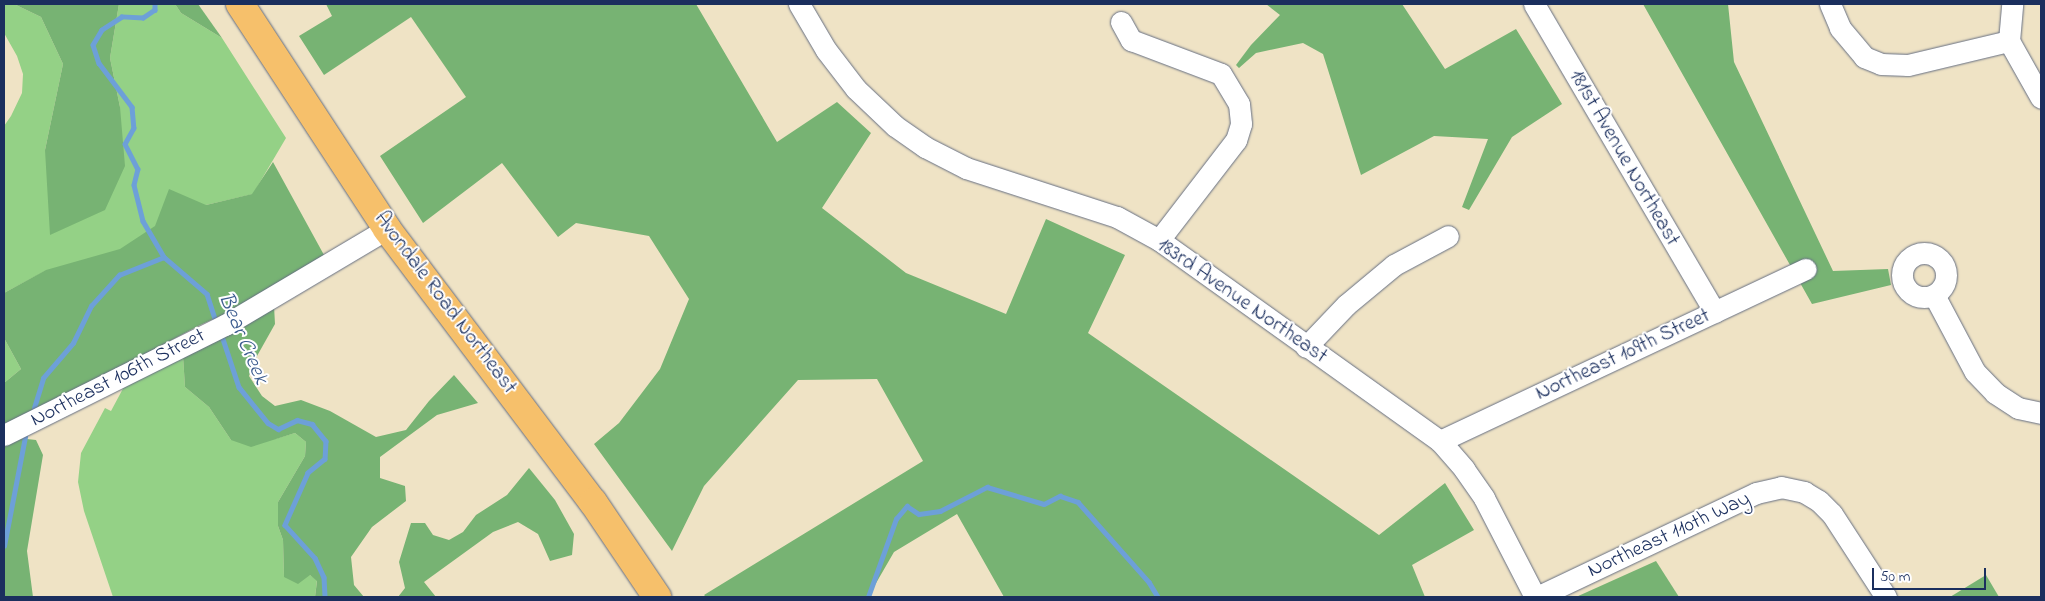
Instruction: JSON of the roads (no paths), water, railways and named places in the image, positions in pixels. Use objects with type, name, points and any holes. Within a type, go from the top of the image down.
[{"type":"main road","name":"Avondale Road Northeast","points":[[240,4],[387,229],[594,502],[657,597]]},
{"type":"street","name":"183rd Avenue Northeast","points":[[799,4],[826,50],[856,89],[895,126],[925,147],[966,168],[1117,218],[1159,240],[1306,347],[1440,441],[1479,491],[1536,597]]},
{"type":"street","name":"181st Avenue Northeast","points":[[1534,4],[1714,312]]},
{"type":"street","points":[[1830,4],[1840,28],[1850,41],[1864,57],[1881,64],[1908,65],[2010,41]]},
{"type":"street","points":[[2012,4],[2010,41],[2041,98]]},
{"type":"street","points":[[1121,22],[1131,40],[1221,74],[1239,104],[1241,124],[1236,140],[1159,240]]},
{"type":"street","name":"Northeast 106th Street","points":[[4,436],[216,329],[387,229]]},
{"type":"street","points":[[1306,347],[1346,305],[1394,265],[1448,236]]},
{"type":"street","name":"Northeast 109th Street","points":[[1440,441],[1806,269]]},
{"type":"street","points":[[1934,294],[1975,372],[1994,393],[2018,408],[2041,413]]},
{"type":"street","name":"Northeast 110th Way","points":[[1536,597],[1756,493],[1781,487],[1804,492],[1832,514],[1886,597]]},
{"type":"waterway","name":"Bear Creek","points":[[155,4],[155,10],[143,18],[122,17],[102,30],[93,45],[99,63],[132,107],[134,128],[125,144],[138,169],[134,185],[143,221],[164,257],[207,294],[217,324]]},
{"type":"waterway","points":[[34,408],[43,378],[73,343],[91,306],[119,275],[164,257]]},
{"type":"waterway","name":"Bear Creek","points":[[221,333],[239,387],[268,423],[278,429],[297,420],[312,424],[326,441],[325,459],[308,473],[285,525],[315,558],[324,577],[325,597]]},
{"type":"waterway","points":[[4,546],[25,437]]},
{"type":"waterway","points":[[868,597],[896,519],[907,506],[919,514],[940,511],[987,487],[1044,504],[1060,496],[1078,502],[1149,582],[1158,597]]}]
